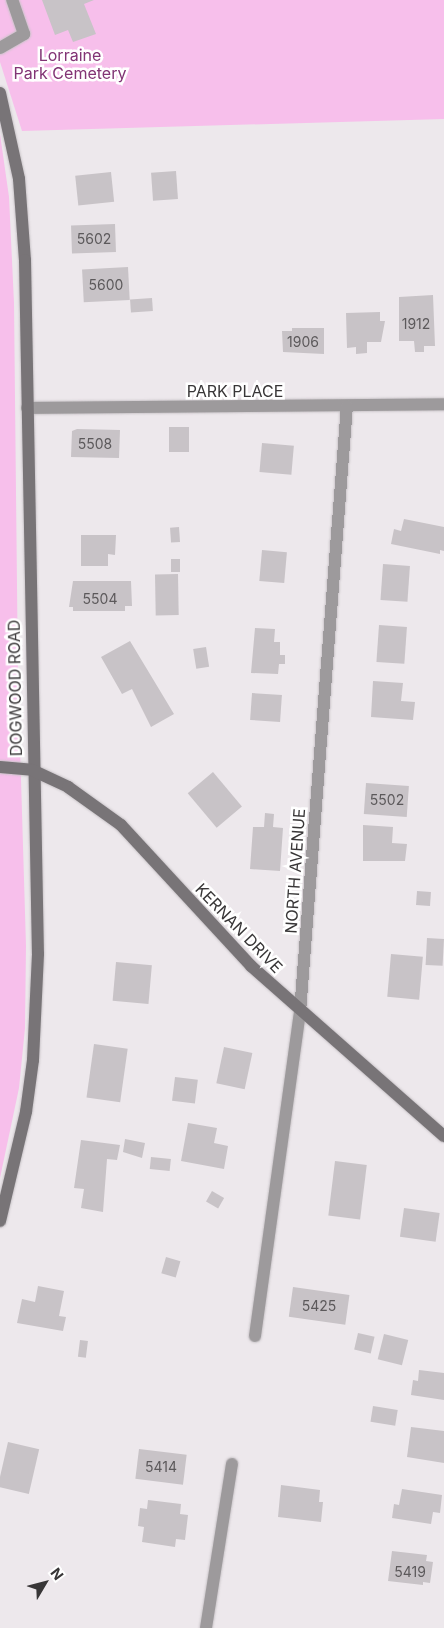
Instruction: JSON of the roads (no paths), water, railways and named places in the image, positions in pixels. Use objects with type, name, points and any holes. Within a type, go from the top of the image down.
[{"type":"street","points":[[0,48],[24,34],[12,0]]},
{"type":"street","name":"DOGWOOD ROAD","points":[[0,93],[19,179],[25,260],[37,1009],[26,1112],[0,1220]]},
{"type":"street","name":"PARK PLACE","points":[[27,408],[444,404]]},
{"type":"street","name":"NORTH AVENUE","points":[[255,1336],[300,1012],[347,406]]},
{"type":"street","name":"KERNAN DRIVE","points":[[0,767],[32,770],[68,787],[121,825],[216,931],[300,1012],[444,1136]]},
{"type":"street","points":[[206,1628],[232,1464]]},
{"type":"park label","name":"Lorraine Park Cemetery","points":[[70,64]]}]
